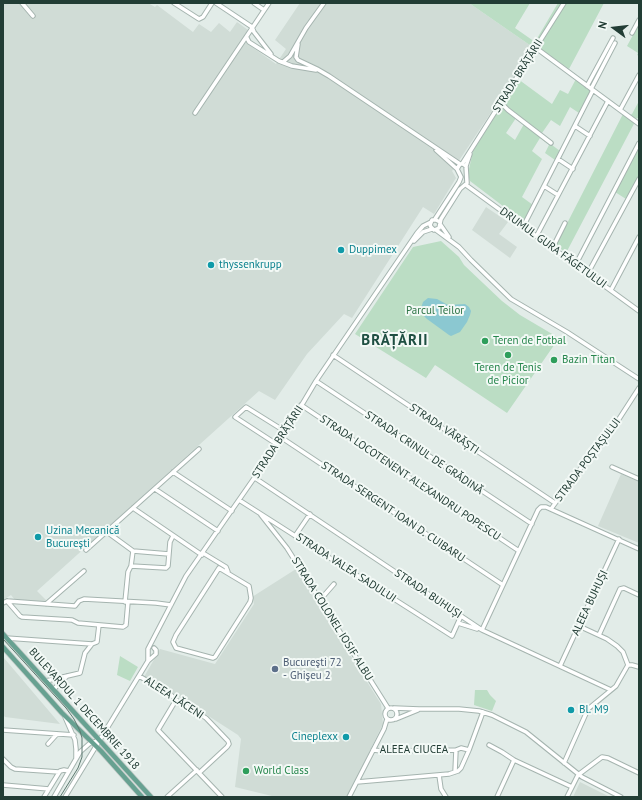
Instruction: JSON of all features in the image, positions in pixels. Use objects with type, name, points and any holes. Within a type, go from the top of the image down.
[{"type":"main road","name":"BULEVARDUL 1 DECEMBRIE 1918","points":[[5,636],[151,797]]},
{"type":"main road","name":"BULEVARDUL 1 DECEMBRIE 1918","points":[[4,650],[62,713],[94,744],[142,797]]},
{"type":"street","points":[[22,3],[33,16]]},
{"type":"street","points":[[174,3],[199,19],[203,17],[212,3]]},
{"type":"street","points":[[216,3],[252,27],[254,32],[273,56]]},
{"type":"street","points":[[254,3],[264,10]]},
{"type":"street","points":[[195,113],[247,38],[252,27],[269,3]]},
{"type":"street","points":[[289,59],[298,41],[324,3]]},
{"type":"street","name":"STRADA BRĂȚĂRII","points":[[457,169],[472,149],[564,3]]},
{"type":"street","points":[[632,33],[639,20]]},
{"type":"street","points":[[249,33],[254,32]]},
{"type":"street","points":[[251,43],[256,41],[258,36]]},
{"type":"street","points":[[247,38],[248,41],[283,62],[293,55],[297,59],[322,72],[426,142],[466,166]]},
{"type":"street","points":[[524,225],[575,126],[590,88],[613,38]]},
{"type":"street","points":[[294,66],[297,59],[298,41]]},
{"type":"street","points":[[590,88],[615,43]]},
{"type":"street","points":[[536,48],[639,124]]},
{"type":"street","points":[[289,59],[294,66],[322,72]]},
{"type":"street","points":[[620,110],[639,75]]},
{"type":"street","points":[[537,235],[608,101]]},
{"type":"street","points":[[501,103],[551,143]]},
{"type":"street","points":[[575,126],[590,136]]},
{"type":"street","points":[[426,142],[457,169],[460,175],[459,182],[435,219],[431,222],[430,226],[451,240],[511,299],[567,332],[639,379]]},
{"type":"street","points":[[576,264],[639,143]]},
{"type":"street","name":"STRADA BRĂȚĂRII","points":[[465,185],[467,177],[466,166],[472,149]]},
{"type":"street","points":[[558,159],[572,169]]},
{"type":"street","points":[[588,273],[639,179]]},
{"type":"street","name":"DRUMUL GURA FĂGETULUI","points":[[459,182],[460,185],[465,185],[524,225],[639,311]]},
{"type":"street","points":[[434,229],[438,228],[465,185]]},
{"type":"street","points":[[544,186],[558,195]]},
{"type":"street","points":[[435,219],[440,223],[451,240]]},
{"type":"street","name":"STRADA BRĂȚĂRII","points":[[149,648],[183,581],[278,445],[333,355],[419,230],[431,222]]},
{"type":"street","points":[[553,247],[566,223]]},
{"type":"street","name":"STRADA BRĂȚĂRII","points":[[406,249],[423,232],[434,229]]},
{"type":"street","points":[[611,290],[639,237]]},
{"type":"street","name":"STRADA VĂRĂȘTI","points":[[333,355],[555,503]]},
{"type":"street","name":"STRADA CRINUL DE GRĂDINĂ","points":[[316,381],[532,524]]},
{"type":"street","name":"STRADA POȘTAȘULUI","points":[[482,630],[540,508],[545,506],[551,509],[603,438],[618,422],[639,388]]},
{"type":"street","name":"STRADA LOCOTENENT ALEXANDRU POPESCU","points":[[301,406],[519,551]]},
{"type":"street","points":[[278,445],[235,417],[246,407],[286,432]]},
{"type":"street","name":"STRADA SERGENT IOAN D. CUIBARU","points":[[282,438],[503,585]]},
{"type":"street","points":[[86,550],[199,449]]},
{"type":"street","points":[[612,467],[639,479]]},
{"type":"street","points":[[173,472],[232,511]]},
{"type":"street","name":"STRADA BUHUȘI","points":[[255,478],[482,630],[612,690]]},
{"type":"street","points":[[155,489],[218,531]]},
{"type":"street","name":"STRADA VALEA SADULUI","points":[[239,500],[452,636],[458,623]]},
{"type":"street","points":[[133,508],[173,536],[226,567],[229,573],[249,586],[251,598],[215,657],[213,658],[176,648],[173,642],[176,635],[217,569],[221,568],[229,573]]},
{"type":"street","points":[[551,509],[639,548]]},
{"type":"street","name":"STRADA COLONEL IOSIF ALBU","points":[[259,513],[287,548],[388,708]]},
{"type":"street","points":[[295,536],[310,514]]},
{"type":"street","points":[[107,532],[133,551],[169,554]]},
{"type":"street","points":[[131,566],[166,568],[168,566],[170,542],[173,536]]},
{"type":"street","name":"ALEEA BUHUȘI","points":[[560,666],[619,540]]},
{"type":"street","points":[[5,602],[22,617],[99,625],[126,626],[128,572],[131,566],[133,551]]},
{"type":"street","points":[[46,604],[84,571]]},
{"type":"street","points":[[320,600],[334,584]]},
{"type":"street","points":[[598,635],[620,589],[624,588],[639,595]]},
{"type":"street","points":[[5,602],[75,606],[79,600],[84,599],[171,605]]},
{"type":"street","points":[[461,616],[458,623],[482,630]]},
{"type":"street","points":[[46,681],[80,673],[86,651],[92,644],[97,642],[99,625]]},
{"type":"street","points":[[564,763],[588,709],[612,690],[619,682],[628,665],[620,648],[579,626]]},
{"type":"street","points":[[5,636],[92,644]]},
{"type":"street","name":"STRADA BRĂȚĂRII","points":[[154,637],[154,648]]},
{"type":"street","points":[[54,797],[75,760],[84,748],[100,740],[148,661],[156,652],[152,647],[148,650],[148,661]]},
{"type":"street","points":[[148,654],[153,656]]},
{"type":"street","points":[[628,665],[632,664],[639,667]]},
{"type":"street","points":[[54,689],[68,675]]},
{"type":"street","name":"ALEEA LĂCENI","points":[[139,676],[170,694],[176,700],[206,718],[229,744],[227,748],[167,797]]},
{"type":"street","points":[[176,700],[158,730],[222,797]]},
{"type":"street","points":[[349,797],[384,729],[387,719],[385,713],[388,708],[459,708],[483,712],[526,732],[578,775],[621,797]]},
{"type":"street","points":[[394,708],[398,713],[396,719]]},
{"type":"street","points":[[384,729],[392,721],[419,709]]},
{"type":"street","name":"ALEEA CIUCEA","points":[[455,772],[461,768],[483,712]]},
{"type":"street","points":[[62,713],[74,735],[76,745],[75,760]]},
{"type":"street","points":[[387,719],[392,721]]},
{"type":"street","points":[[3,730],[74,735]]},
{"type":"street","points":[[48,744],[57,734]]},
{"type":"street","points":[[65,797],[94,744]]},
{"type":"street","points":[[489,745],[514,760],[572,787]]},
{"type":"street","name":"ALEEA CIUCEA","points":[[373,750],[456,750],[461,748],[469,750]]},
{"type":"street","name":"ALEEA CIUCEA","points":[[455,772],[456,750]]},
{"type":"street","points":[[567,797],[578,775],[598,759],[604,757],[639,773]]},
{"type":"street","points":[[3,759],[15,769],[59,772],[62,770],[69,771]]},
{"type":"street","points":[[497,797],[514,760]]},
{"type":"street","points":[[44,797],[59,772]]},
{"type":"street","points":[[357,782],[439,775],[455,772]]},
{"type":"street","points":[[439,775],[441,789],[446,797]]},
{"type":"street","points":[[3,785],[49,789]]},
{"type":"shaded area","points":[[3,3],[148,3],[155,7],[157,5],[193,32],[199,24],[211,32],[219,23],[230,32],[237,22],[248,30],[242,40],[276,64],[286,49],[275,40],[300,3],[469,3],[534,48],[452,171],[456,178],[434,214],[423,207],[352,318],[344,314],[307,354],[275,400],[259,391],[37,591],[47,601],[45,602],[15,600],[11,595],[3,600]]},
{"type":"shaded area","points":[[486,207],[508,222],[499,234],[517,247],[510,258],[472,230]]},
{"type":"shaded area","points":[[621,474],[639,482],[639,543],[598,526]]},
{"type":"shaded area","points":[[296,569],[381,704],[383,724],[347,797],[276,797],[235,787],[241,739],[238,735],[171,692],[144,677],[160,649],[215,664],[254,604],[252,597]]},
{"type":"shaded area","points":[[3,658],[60,724],[5,717],[3,715]]},
{"type":"shaded area","points":[[580,782],[610,797],[573,797]]},
{"type":"green space","points":[[469,3],[530,3],[515,28],[535,42],[558,3],[604,3],[569,69],[539,48],[534,48]]},
{"type":"green space","points":[[639,24],[639,56],[637,55],[638,53],[627,46]]},
{"type":"green space","points":[[518,79],[552,104],[560,90],[568,94],[576,79],[591,91],[579,113],[570,107],[560,126],[551,120],[542,133],[518,115],[506,133],[515,140],[524,124],[560,151],[555,160],[545,153],[549,145],[540,138],[532,151],[542,159],[522,197],[533,205],[524,222],[470,181],[469,178],[469,169],[473,151]]},
{"type":"green space","points":[[639,101],[639,119],[637,118],[566,253],[556,245],[623,114],[627,117],[632,114]]},
{"type":"green space","points":[[639,147],[639,175],[626,199],[615,192]]},
{"type":"green space","name":"Parcul Teilor","points":[[441,241],[459,257],[464,265],[502,301],[520,315],[559,338],[507,413],[435,365],[426,378],[355,334],[413,247]]},
{"type":"green space","points":[[120,656],[138,667],[130,681],[117,675]]},
{"type":"green space","points":[[475,690],[487,690],[496,701],[492,711],[474,705]]},
{"type":"water","points":[[428,298],[437,299],[448,305],[465,304],[469,307],[471,311],[470,315],[460,332],[451,336],[422,314],[421,308],[423,302]]},
{"type":"tram line","points":[[3,639],[66,708],[80,731],[82,738],[82,757],[78,768],[60,797]]},
{"type":"place","name":"Duppimex","points":[[341,250]]},
{"type":"place","name":"thyssenkrupp","points":[[211,265]]},
{"type":"place","name":"Teren de Fotbal","points":[[485,341]]},
{"type":"place","name":"Teren de Tenis de Picior","points":[[508,355]]},
{"type":"place","name":"Bazin Titan","points":[[554,360]]},
{"type":"place","name":"Uzina Mecanică București","points":[[38,537]]},
{"type":"place","name":"Bucureşti 72 - Ghişeu 2","points":[[275,669]]},
{"type":"place","name":"Bl. M9","points":[[571,710]]},
{"type":"place","name":"Cineplexx","points":[[346,737]]},
{"type":"place","name":"World Class","points":[[246,771]]},
{"type":"district","name":"BRĂȚĂRII","points":[[395,341]]}]
